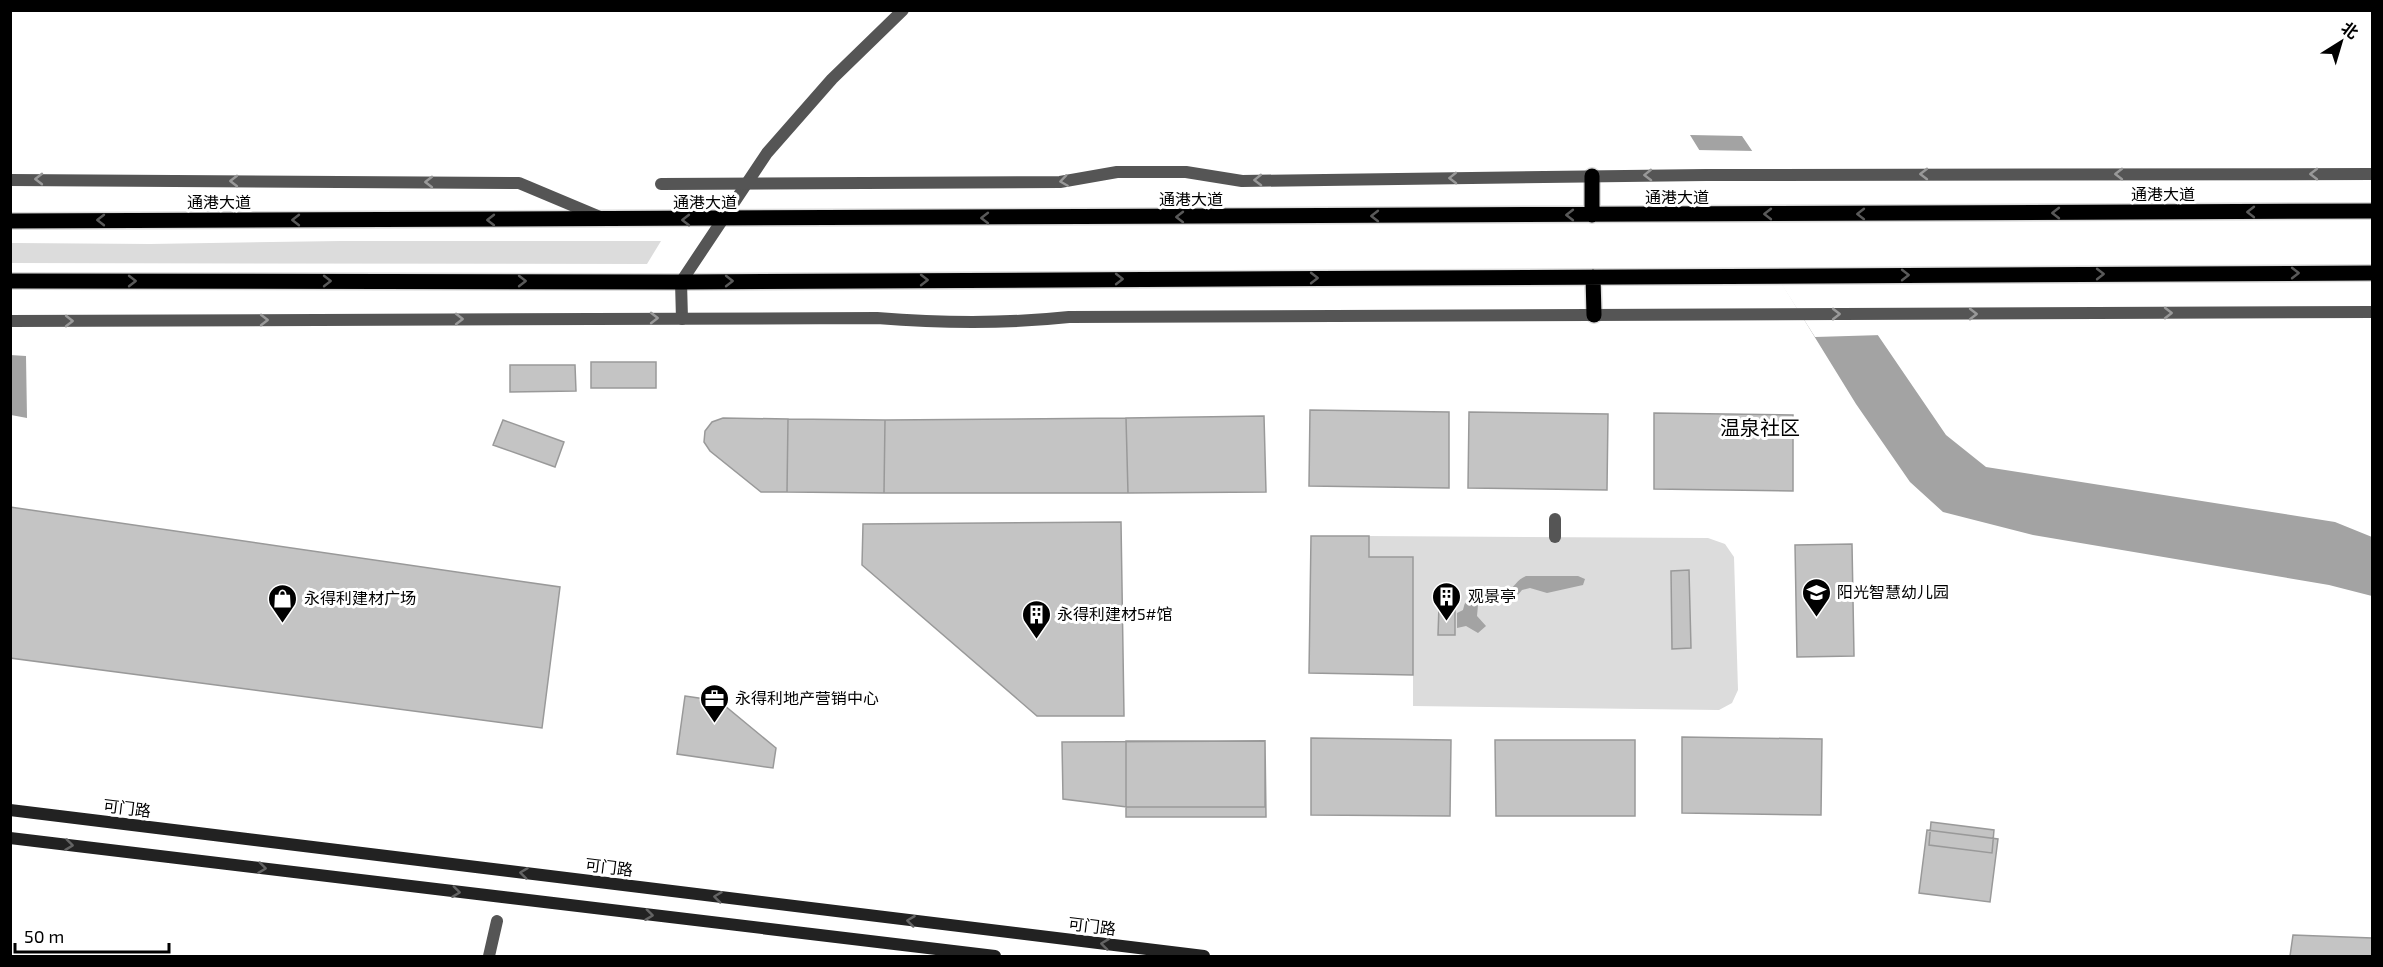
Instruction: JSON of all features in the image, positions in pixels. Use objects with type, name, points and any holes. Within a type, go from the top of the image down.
[{"type":"main road","points":[[1592,176],[1592,215]]},
{"type":"main road","name":"通港大道","points":[[10,221],[2373,211]]},
{"type":"main road","points":[[10,281],[681,282],[2373,273]]},
{"type":"main road","points":[[1593,277],[1594,315]]},
{"type":"main road","name":"可门路","points":[[10,810],[1204,957]]},
{"type":"main road","points":[[10,838],[995,957]]},
{"type":"street","points":[[682,319],[681,282],[767,153],[832,79],[903,10]]},
{"type":"street","points":[[661,184],[1060,182],[1117,172],[1186,172],[1242,181],[1774,174],[2373,174]]},
{"type":"street","points":[[10,180],[519,183],[606,220]]},
{"type":"street","points":[[10,321],[877,318],[931,322],[1016,323],[1069,317],[2373,312]]},
{"type":"street","points":[[1555,519],[1555,537]]},
{"type":"street","points":[[489,957],[497,921]]},
{"type":"shaded area","points":[[1690,135],[1742,136],[1946,435],[1986,467],[2335,522],[2372,537],[2372,596],[2329,585],[2033,535],[1943,512],[1910,482],[1856,404]]},
{"type":"shaded area","points":[[341,241],[661,241],[647,264],[11,263],[11,243],[150,244]]},
{"type":"shaded area","points":[[10,355],[26,356],[27,418],[11,415]]},
{"type":"shaded area","points":[[1369,536],[1708,538],[1725,544],[1734,557],[1738,690],[1732,703],[1719,710],[1413,706],[1413,558],[1369,557]]},
{"type":"shaded area","points":[[1526,576],[1578,576],[1585,579],[1583,585],[1547,593],[1530,588],[1522,590],[1512,602],[1497,603],[1486,600],[1478,605],[1477,616],[1486,626],[1478,633],[1466,626],[1457,628],[1457,613],[1463,610],[1466,600],[1471,595],[1482,593],[1495,595],[1507,592]]},
{"type":"pier","points":[[1696,150],[1756,151],[1882,335],[1815,337]]},
{"type":"building","points":[[591,362],[656,362],[656,388],[591,388]]},
{"type":"building","points":[[510,365],[575,365],[576,391],[510,392]]},
{"type":"building","points":[[1310,410],[1449,412],[1449,488],[1309,486]]},
{"type":"building","points":[[1469,412],[1608,414],[1607,490],[1468,488]]},
{"type":"building","points":[[1654,413],[1793,415],[1793,491],[1654,489]]},
{"type":"building","points":[[1264,416],[1266,492],[1128,493],[1126,418]]},
{"type":"building","points":[[723,418],[788,419],[787,492],[761,492],[710,451],[704,442],[705,431],[712,422]]},
{"type":"building","points":[[1126,418],[1128,493],[884,493],[885,420]]},
{"type":"building","points":[[788,419],[885,420],[884,493],[787,492]]},
{"type":"building","points":[[503,420],[564,442],[555,467],[493,445]]},
{"type":"building","name":"永得利建材广场","points":[[10,507],[560,587],[542,728],[10,658]]},
{"type":"building","name":"永得利建材5#馆","points":[[1121,522],[1124,716],[1037,716],[862,565],[863,524]]},
{"type":"building","points":[[1311,536],[1369,536],[1369,557],[1413,557],[1413,675],[1309,673]]},
{"type":"building","points":[[1852,544],[1854,656],[1797,657],[1795,545]]},
{"type":"building","points":[[1689,570],[1691,648],[1672,649],[1671,571]]},
{"type":"building","name":"观景亭","points":[[1439,606],[1455,607],[1455,635],[1438,635]]},
{"type":"building","name":"永得利地产营销中心","points":[[685,696],[719,701],[776,748],[773,768],[677,754]]},
{"type":"building","points":[[1682,737],[1822,739],[1821,815],[1682,813]]},
{"type":"building","points":[[1311,738],[1451,740],[1450,816],[1311,815]]},
{"type":"building","points":[[1495,740],[1635,740],[1635,816],[1496,816]]},
{"type":"building","points":[[1126,741],[1265,741],[1266,817],[1126,817]]},
{"type":"building","points":[[1265,741],[1265,807],[1127,807],[1063,799],[1062,742]]},
{"type":"building","points":[[1931,822],[1994,830],[1992,853],[1929,845]]},
{"type":"building","points":[[1927,830],[1998,839],[1990,902],[1919,893]]},
{"type":"building","points":[[2293,935],[2372,938],[2372,956],[2290,956]]},
{"type":"place","name":"阳光智慧幼儿园","points":[[1816,618]]},
{"type":"place","name":"观景亭","points":[[1447,622]]},
{"type":"place","name":"永得利建材广场","points":[[283,624]]},
{"type":"place","name":"永得利建材5#馆","points":[[1036,640]]},
{"type":"place","name":"永得利地产营销中心","points":[[714,724]]},
{"type":"district","name":"温泉社区","points":[[1760,428]]}]
